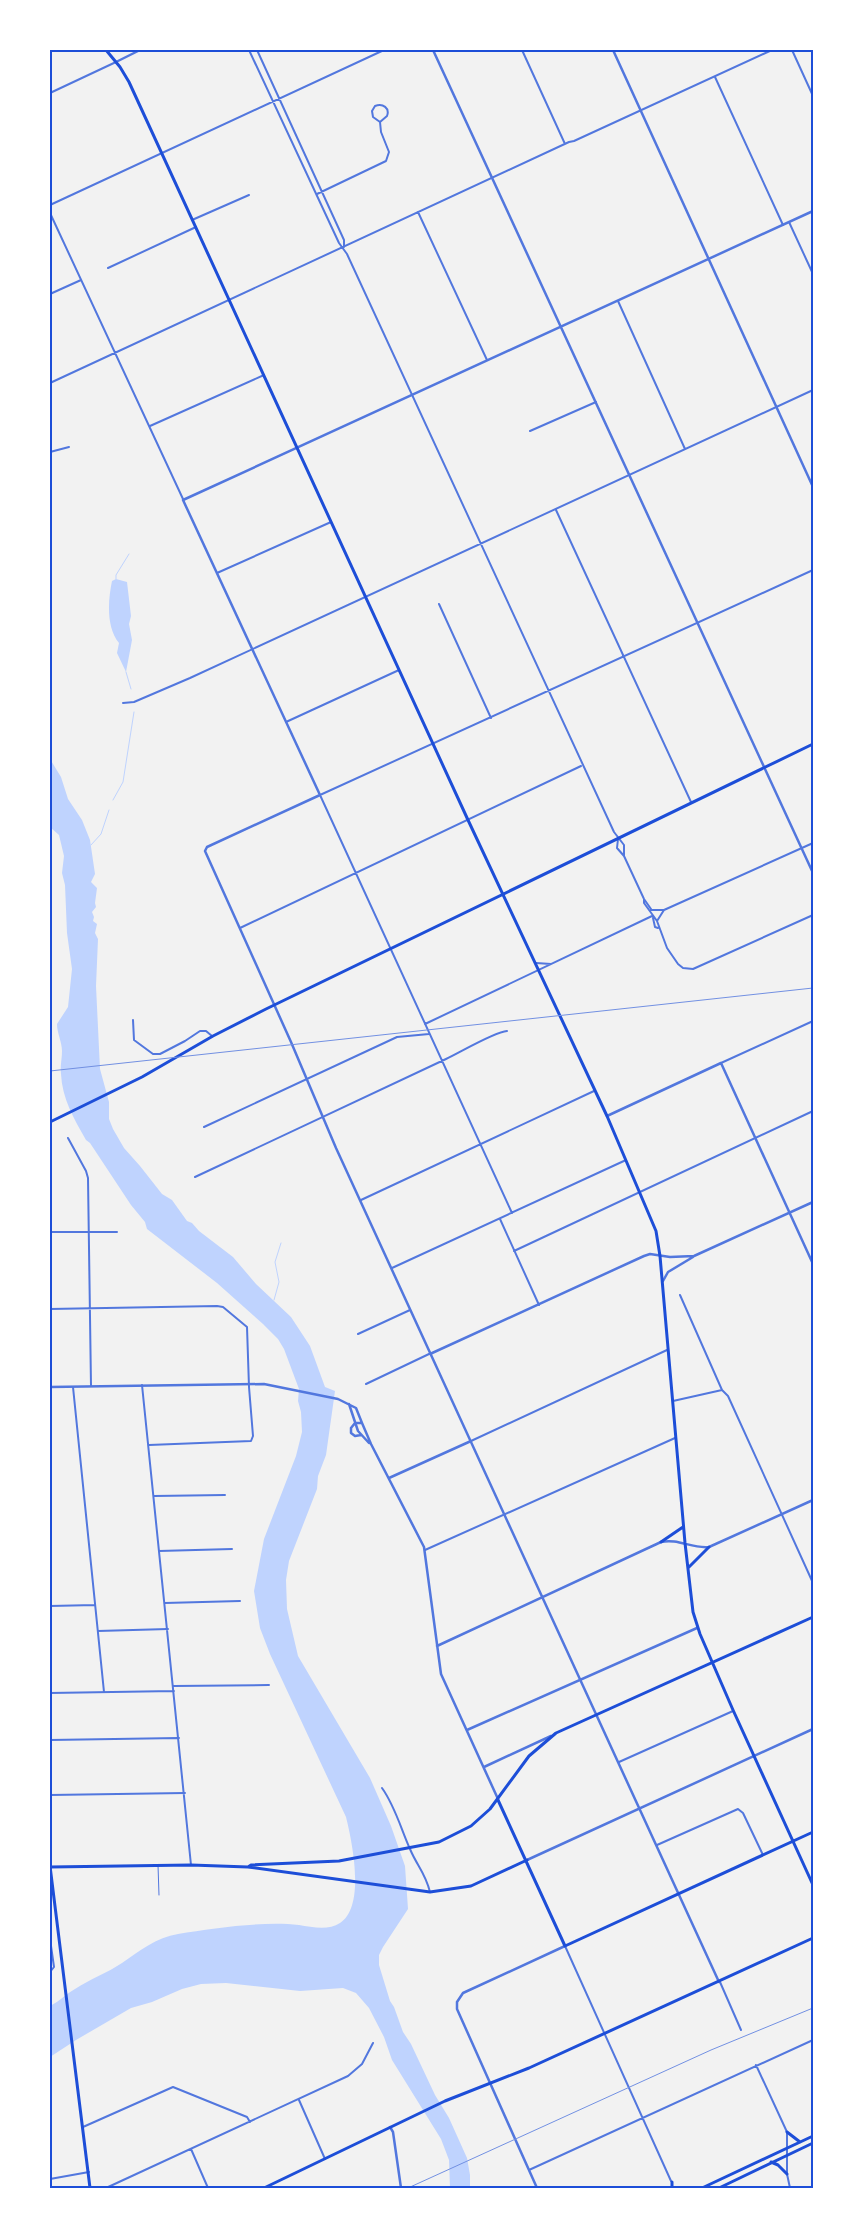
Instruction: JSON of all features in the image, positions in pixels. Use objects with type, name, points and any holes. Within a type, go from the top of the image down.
[{"type":"main road","points":[[106,50],[129,82],[468,820],[607,1116],[656,1231],[660,1256],[684,1544],[693,1612],[697,1628],[733,1710],[813,1885]]},
{"type":"main road","points":[[50,1122],[142,1077],[213,1036],[274,1005],[813,744]]},
{"type":"main road","points":[[661,1542],[683,1527]]},
{"type":"main road","points":[[687,1568],[709,1547]]},
{"type":"main road","points":[[248,1867],[251,1865],[295,1865],[346,1860],[439,1842],[471,1826],[498,1800],[510,1779],[528,1756],[553,1735],[813,1617]]},
{"type":"main road","points":[[498,1800],[566,1946],[813,1832]]},
{"type":"main road","points":[[90,2188],[50,1867],[191,1865],[248,1867],[430,1892],[471,1886],[527,1860]]},
{"type":"main road","points":[[264,2188],[445,2101],[492,2083],[813,1938]]},
{"type":"main road","points":[[786,2132],[801,2142]]},
{"type":"main road","points":[[702,2188],[813,2136]]},
{"type":"main road","points":[[719,2188],[813,2143]]},
{"type":"main road","points":[[770,2162],[778,2165],[787,2174]]},
{"type":"main road","points":[[672,2182],[673,2188]]},
{"type":"street","points":[[50,93],[140,50]]},
{"type":"street","points":[[249,50],[339,243],[344,247]]},
{"type":"street","points":[[257,50],[344,240],[344,247],[582,765],[618,838],[624,845],[624,856]]},
{"type":"street","points":[[50,205],[384,50]]},
{"type":"street","points":[[433,50],[813,873]]},
{"type":"street","points":[[522,50],[565,144]]},
{"type":"street","points":[[613,50],[813,487]]},
{"type":"street","points":[[50,383],[772,50]]},
{"type":"street","points":[[792,50],[813,96]]},
{"type":"street","points":[[715,77],[783,225]]},
{"type":"street","points":[[317,194],[386,161],[389,152],[381,132],[380,122],[372,114],[373,108],[380,105],[387,109],[388,114],[380,122]]},
{"type":"street","points":[[296,149],[301,146]]},
{"type":"street","points":[[192,220],[248,195]]},
{"type":"street","points":[[184,500],[813,211]]},
{"type":"street","points":[[418,212],[488,361]]},
{"type":"street","points":[[50,213],[512,1213]]},
{"type":"street","points":[[789,222],[813,274]]},
{"type":"street","points":[[108,268],[196,227]]},
{"type":"street","points":[[50,294],[81,280]]},
{"type":"street","points":[[618,302],[685,449]]},
{"type":"street","points":[[150,426],[264,376]]},
{"type":"street","points":[[123,703],[134,702],[367,597],[813,390]]},
{"type":"street","points":[[530,431],[596,402]]},
{"type":"street","points":[[50,452],[69,447]]},
{"type":"street","points":[[556,510],[691,803]]},
{"type":"street","points":[[217,573],[331,522]]},
{"type":"street","points":[[740,2030],[640,1808],[410,1310],[205,851],[207,847],[813,570]]},
{"type":"street","points":[[439,604],[490,718]]},
{"type":"street","points":[[286,722],[399,670]]},
{"type":"street","points":[[240,928],[582,765]]},
{"type":"street","points":[[618,838],[617,848],[624,856],[644,899],[644,905],[651,911],[654,924],[658,928]]},
{"type":"street","points":[[651,911],[664,910],[813,843]]},
{"type":"street","points":[[657,921],[664,910]]},
{"type":"street","points":[[653,917],[657,921],[667,948],[682,968],[693,969],[813,915]]},
{"type":"street","points":[[425,1024],[653,917]]},
{"type":"street","points":[[535,963],[551,964]]},
{"type":"street","points":[[133,1020],[134,1040],[153,1054],[160,1054],[200,1031],[206,1031],[213,1036]]},
{"type":"street","points":[[607,1116],[813,1021]]},
{"type":"street","points":[[195,1177],[442,1062],[485,1041],[497,1032],[507,1032]]},
{"type":"street","points":[[204,1127],[397,1037],[429,1034]]},
{"type":"street","points":[[721,1063],[813,1264]]},
{"type":"street","points":[[361,1200],[595,1090]]},
{"type":"street","points":[[514,1251],[813,1111]]},
{"type":"street","points":[[68,1138],[86,1171],[91,1309],[91,1386]]},
{"type":"street","points":[[392,1268],[626,1160]]},
{"type":"street","points":[[662,1283],[668,1272],[694,1256],[813,1202]]},
{"type":"street","points":[[500,1219],[539,1305]]},
{"type":"street","points":[[50,1232],[117,1232]]},
{"type":"street","points":[[366,1384],[644,1256],[694,1256]]},
{"type":"street","points":[[680,1295],[722,1390],[728,1396],[813,1583]]},
{"type":"street","points":[[50,1309],[217,1306],[223,1307],[247,1327],[253,1436],[251,1441],[149,1445]]},
{"type":"street","points":[[358,1334],[410,1310]]},
{"type":"street","points":[[389,1478],[668,1350]]},
{"type":"street","points":[[50,1387],[249,1383],[295,1389],[338,1399],[356,1408],[371,1444],[425,1550],[441,1674],[498,1800]]},
{"type":"street","points":[[142,1385],[191,1865]]},
{"type":"street","points":[[73,1387],[104,1692]]},
{"type":"street","points":[[672,1401],[722,1390]]},
{"type":"street","points":[[348,1403],[352,1409],[355,1424],[361,1436],[371,1444]]},
{"type":"street","points":[[361,1436],[351,1433],[351,1428],[355,1424],[362,1422]]},
{"type":"street","points":[[425,1550],[676,1438]]},
{"type":"street","points":[[154,1496],[225,1495]]},
{"type":"street","points":[[437,1646],[661,1542],[675,1540],[696,1548],[709,1547],[813,1500]]},
{"type":"street","points":[[159,1551],[232,1549]]},
{"type":"street","points":[[165,1603],[240,1601]]},
{"type":"street","points":[[50,1606],[96,1605]]},
{"type":"street","points":[[467,1730],[697,1628]]},
{"type":"street","points":[[98,1631],[168,1629]]},
{"type":"street","points":[[174,1686],[269,1685]]},
{"type":"street","points":[[50,1693],[174,1691]]},
{"type":"street","points":[[618,1762],[733,1710]]},
{"type":"street","points":[[527,1860],[813,1729]]},
{"type":"street","points":[[484,1767],[553,1735]]},
{"type":"street","points":[[50,1740],[179,1738]]},
{"type":"street","points":[[382,1788],[397,1816],[410,1851],[424,1871],[430,1892]]},
{"type":"street","points":[[50,1795],[185,1793]]},
{"type":"street","points":[[656,1845],[738,1810],[743,1813],[764,1855]]},
{"type":"street","points":[[50,1900],[54,1898]]},
{"type":"street","points":[[50,1940],[54,1967],[50,1972]]},
{"type":"street","points":[[537,2188],[458,2009],[457,2000],[463,1993],[566,1946],[672,2182]]},
{"type":"street","points":[[529,2170],[813,2040]]},
{"type":"street","points":[[106,2188],[354,2073],[362,2064],[372,2043]]},
{"type":"street","points":[[756,2065],[786,2132],[787,2174],[790,2188]]},
{"type":"street","points":[[83,2127],[173,2087],[247,2117],[250,2122]]},
{"type":"street","points":[[299,2100],[325,2159]]},
{"type":"street","points":[[390,2127],[393,2132],[401,2188]]},
{"type":"street","points":[[191,2149],[208,2188]]},
{"type":"street","points":[[50,2179],[88,2172]]},
{"type":"lane","points":[[158,1865],[159,1895]]},
{"type":"water","points":[[116,579],[127,582],[131,616],[129,624],[132,640],[126,672],[117,653],[119,643],[112,629],[109,613],[112,581]]},
{"type":"water","points":[[50,759],[61,777],[68,799],[82,820],[90,840],[95,874],[91,882],[97,888],[96,907],[92,912],[93,921],[97,924],[95,933],[98,939],[96,986],[100,1069],[109,1102],[109,1119],[113,1129],[124,1148],[162,1194],[172,1200],[187,1221],[192,1223],[199,1231],[233,1257],[256,1284],[291,1317],[310,1346],[325,1387],[335,1391],[326,1455],[318,1476],[317,1489],[289,1561],[286,1580],[287,1609],[298,1656],[370,1778],[391,1826],[405,1866],[408,1909],[383,1947],[379,1955],[379,1965],[390,2001],[403,2032],[449,2118],[467,2158],[470,2188],[450,2188],[449,2160],[441,2139],[392,2060],[384,2037],[369,2008],[356,1993],[343,1988],[300,1991],[226,1983],[201,1984],[131,2008],[50,2057],[50,2006],[81,1985],[116,1967],[148,1945],[170,1936],[239,1926],[285,1924],[320,1928],[340,1923],[348,1915],[353,1903],[355,1873],[354,1857],[346,1817],[270,1654],[260,1628],[254,1591],[264,1539],[296,1456],[302,1432],[301,1412],[298,1401],[299,1389],[284,1349],[278,1339],[217,1283],[147,1229],[145,1222],[86,1140],[66,1100],[61,1071],[62,1048],[57,1024],[68,1007],[72,969],[67,933],[65,885],[62,873],[64,856],[59,835],[50,827]]},
{"type":"waterway","points":[[116,579],[116,575],[129,554]]},
{"type":"waterway","points":[[126,672],[131,689]]},
{"type":"waterway","points":[[113,800],[123,782],[134,712]]},
{"type":"waterway","points":[[91,845],[101,834],[109,810]]},
{"type":"waterway","points":[[274,1300],[279,1282],[275,1262],[281,1243]]},
{"type":"railway","points":[[50,1071],[813,988]]},
{"type":"railway","points":[[408,2188],[711,2050],[813,2008]]}]
